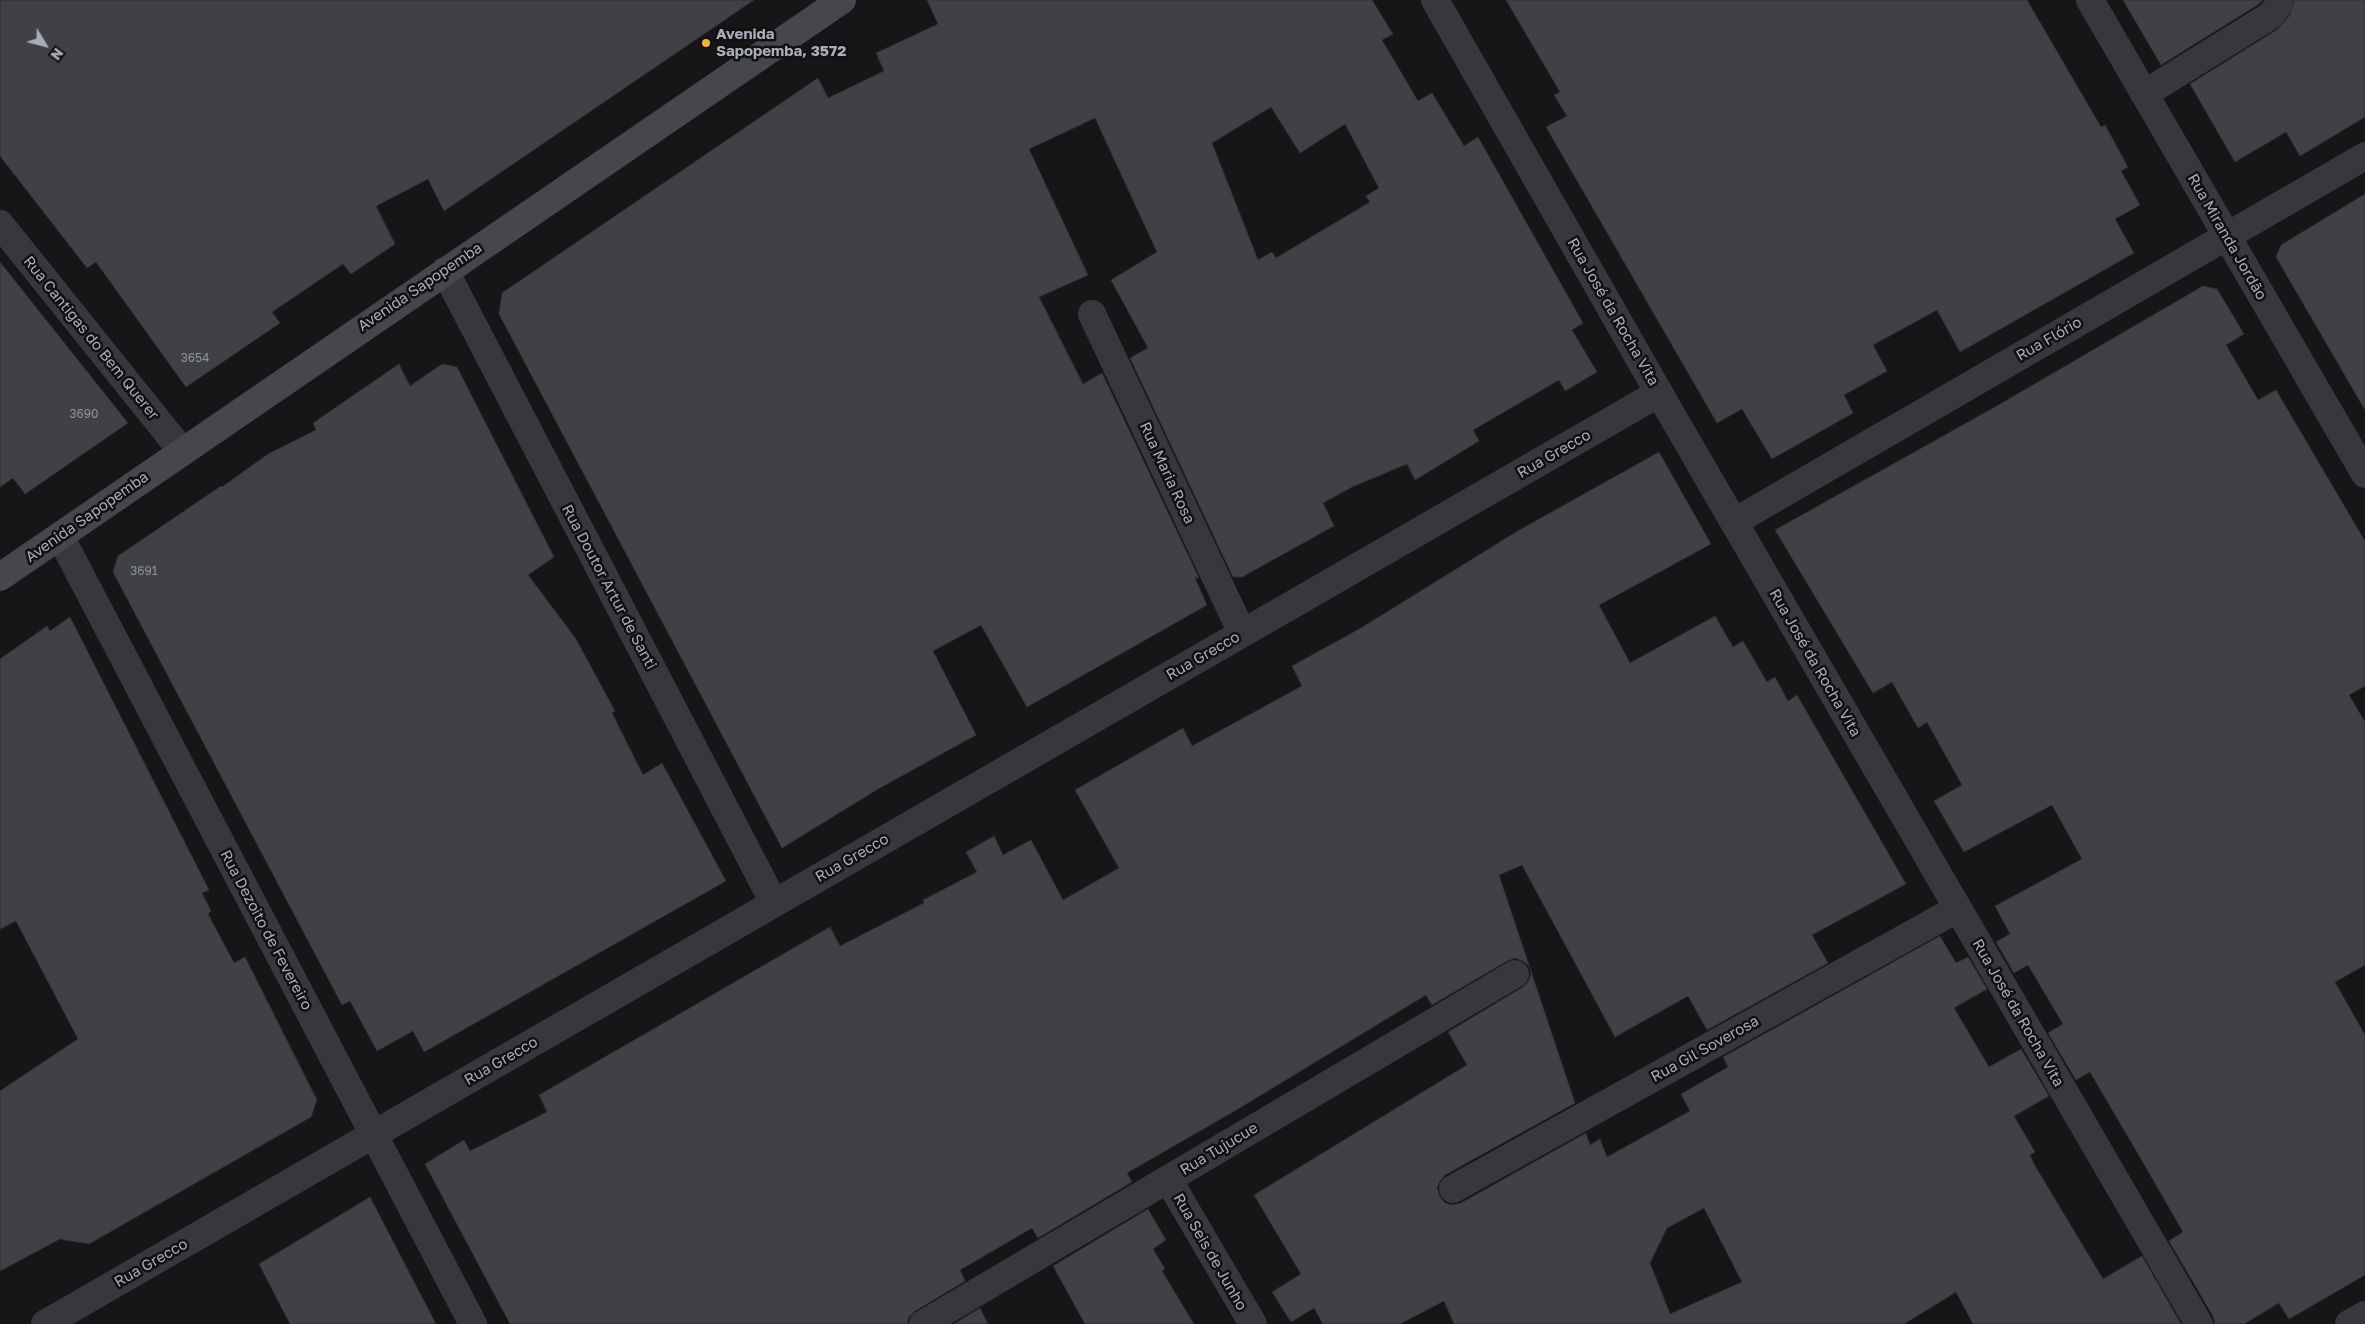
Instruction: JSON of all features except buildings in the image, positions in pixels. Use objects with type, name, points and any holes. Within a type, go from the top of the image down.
[{"type":"main road","name":"Avenida Sapopemba","points":[[0,577],[842,0]]},
{"type":"street","name":"Rua José da Rocha Vita","points":[[1435,0],[1659,393],[2199,1324]]},
{"type":"street","name":"Rua Miranda Jordão","points":[[2090,0],[2365,474]]},
{"type":"street","points":[[2144,94],[2270,16],[2278,6],[2279,0]]},
{"type":"street","name":"Rua Flório","points":[[1734,522],[2365,156]]},
{"type":"street","name":"Rua Cantigas do Bem Querer","points":[[0,224],[182,452]]},
{"type":"street","name":"Rua Doutor Artur de Santi","points":[[444,271],[774,903]]},
{"type":"street","name":"Rua Maria Rosa","points":[[1092,314],[1242,633]]},
{"type":"street","name":"Rua Grecco","points":[[45,1324],[1659,393]]},
{"type":"street","name":"Rua Dezoito de Fevereiro","points":[[60,536],[473,1324]]},
{"type":"street","name":"Rua Gil Soverosa","points":[[1453,1189],[1957,909]]},
{"type":"street","name":"Rua Tujucue","points":[[924,1324],[1515,974]]},
{"type":"street","name":"Rua Seis de Junho","points":[[1168,1179],[1253,1324]]},
{"type":"street","points":[[2349,1324],[2365,1315]]},
{"type":"place","name":"Avenida Sapopemba, 3572","points":[[706,43]]}]
